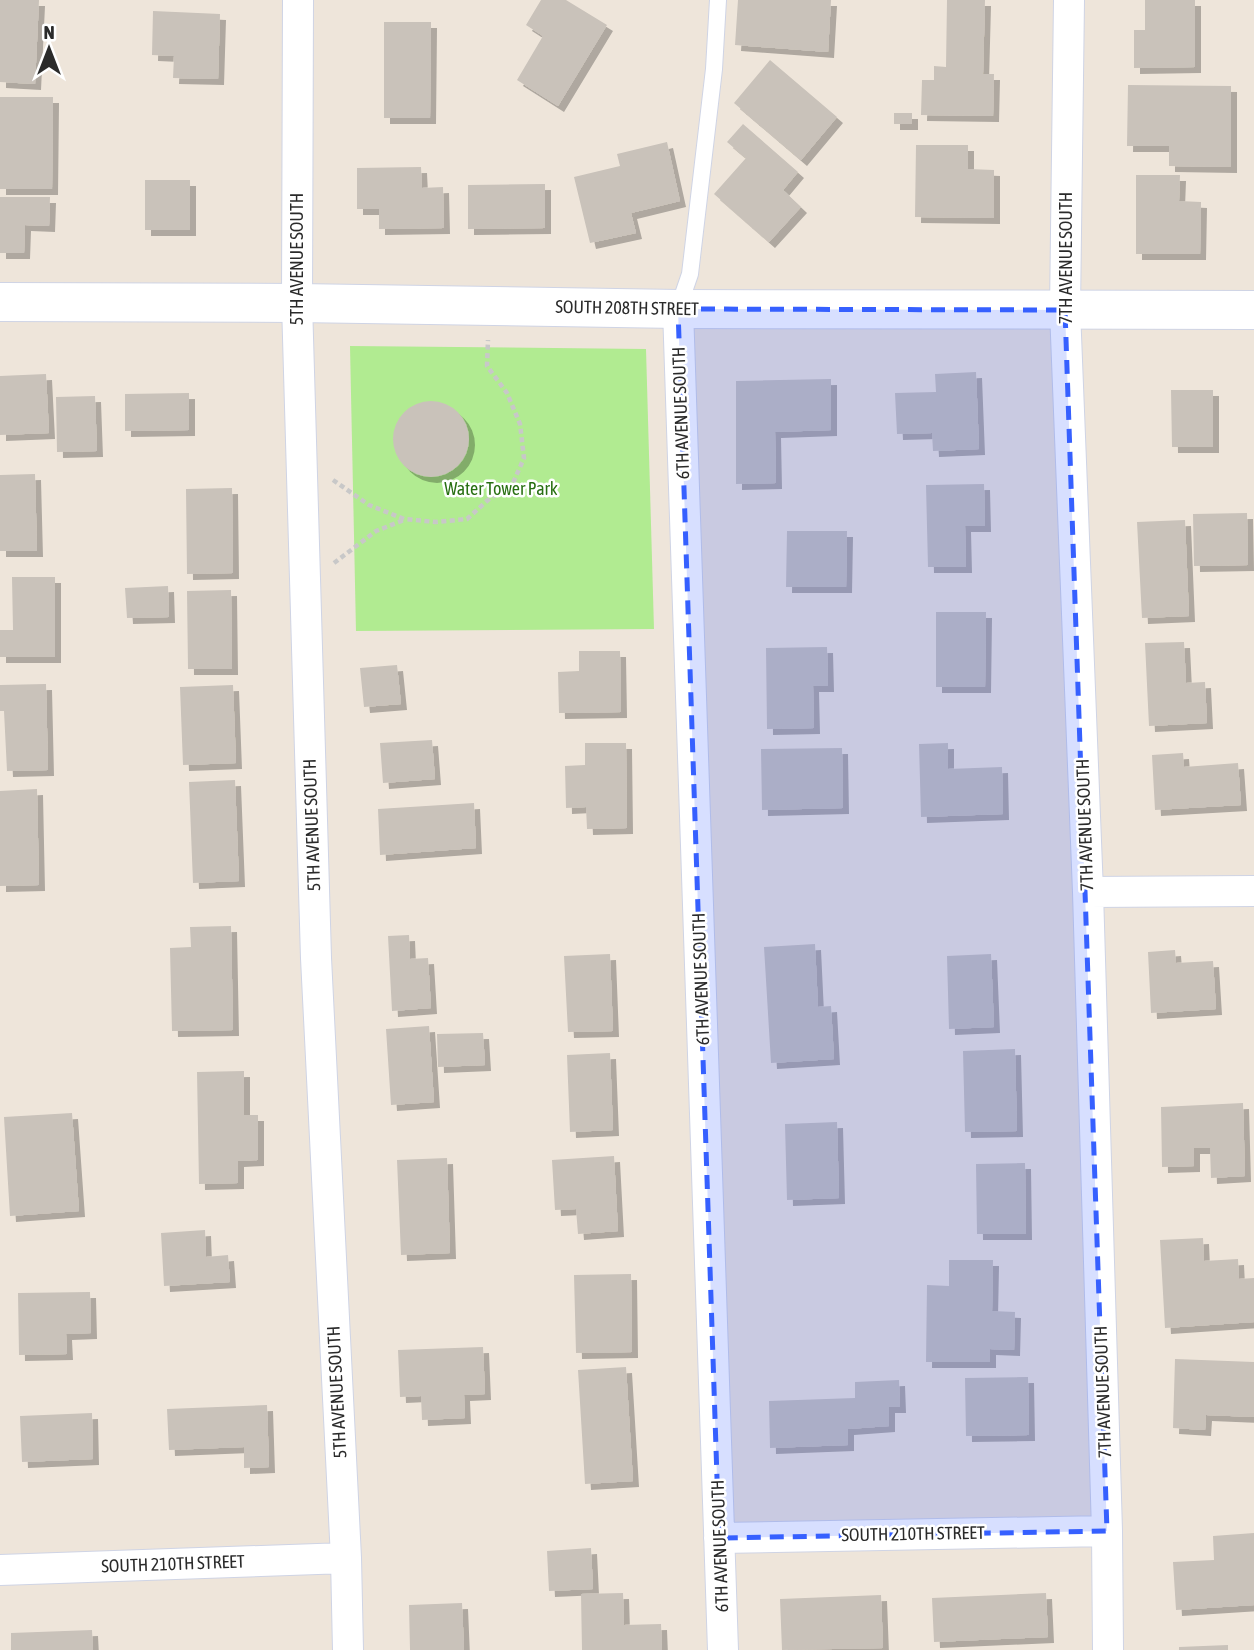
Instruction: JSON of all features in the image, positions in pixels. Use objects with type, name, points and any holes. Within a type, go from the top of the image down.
[{"type":"street","name":"5TH AVENUE SOUTH","points":[[298,0],[297,303],[316,958],[346,1558],[348,1650]]},
{"type":"street","name":"7TH AVENUE SOUTH","points":[[1069,0],[1065,310],[1088,892],[1107,1531],[1108,1650]]},
{"type":"street","name":"SOUTH 208TH STREET","points":[[0,302],[678,309],[1254,310]]},
{"type":"street","name":"6TH AVENUE SOUTH","points":[[678,309],[723,1650]]},
{"type":"street","points":[[1088,892],[1254,891]]},
{"type":"street","name":"SOUTH 210TH STREET","points":[[719,1538],[1107,1531]]},
{"type":"street","name":"SOUTH 210TH STREET","points":[[0,1570],[346,1558]]},
{"type":"lane","points":[[678,309],[690,274],[714,69],[718,0]]},
{"type":"path","points":[[301,451],[337,483],[369,505],[404,519],[436,522],[467,519],[513,483],[524,458],[520,424],[506,393],[487,366],[488,306]]},
{"type":"path","points":[[305,587],[376,531],[404,519]]},
{"type":"highlighted area","points":[[678,309],[1065,310],[1107,1531],[719,1538]]},
{"type":"green space","name":"Water Tower Park","points":[[350,346],[646,349],[654,629],[356,631]]},
{"type":"building","points":[[0,0],[39,0],[35,84],[0,82]]},
{"type":"building","points":[[541,0],[566,0],[607,25],[558,106],[517,80],[543,36],[526,25]]},
{"type":"building","points":[[738,0],[831,0],[828,52],[735,45]]},
{"type":"building","points":[[947,0],[985,0],[983,74],[994,74],[993,116],[921,115],[922,80],[934,80],[934,66],[946,67]]},
{"type":"building","points":[[1145,0],[1195,0],[1195,67],[1134,68],[1134,30],[1145,30]]},
{"type":"building","points":[[153,11],[220,14],[218,79],[173,78],[174,56],[152,55]]},
{"type":"building","points":[[384,22],[431,22],[430,118],[384,118]]},
{"type":"building","points":[[770,60],[837,117],[801,160],[734,103]]},
{"type":"building","points":[[1128,85],[1231,86],[1231,167],[1169,166],[1169,146],[1127,146]]},
{"type":"building","points":[[0,97],[53,97],[52,189],[0,189]]},
{"type":"building","points":[[894,113],[912,113],[912,124],[894,124]]},
{"type":"building","points":[[743,124],[798,172],[783,190],[801,207],[769,242],[714,194],[746,158],[727,142]]},
{"type":"building","points":[[667,142],[680,201],[631,213],[636,233],[590,243],[574,177],[620,166],[617,154]]},
{"type":"building","points":[[916,145],[968,145],[968,169],[994,170],[994,218],[915,217]]},
{"type":"building","points":[[421,167],[422,188],[443,187],[444,228],[379,229],[379,209],[357,209],[357,168]]},
{"type":"building","points":[[1136,175],[1180,175],[1179,201],[1201,202],[1200,254],[1136,254]]},
{"type":"building","points":[[145,180],[190,180],[190,230],[145,230]]},
{"type":"building","points":[[545,184],[545,228],[468,229],[468,185]]},
{"type":"building","points":[[0,197],[50,197],[49,226],[25,225],[24,253],[0,253]]},
{"type":"building","points":[[976,372],[979,449],[933,451],[932,433],[897,434],[895,393],[936,392],[935,374]]},
{"type":"building","points":[[46,374],[49,433],[0,435],[0,376]]},
{"type":"building","points":[[831,379],[831,430],[775,432],[776,483],[736,484],[736,381]]},
{"type":"building","points":[[1171,390],[1213,390],[1213,447],[1172,447]]},
{"type":"building","points":[[189,393],[189,430],[125,431],[125,394]]},
{"type":"building","points":[[95,396],[97,451],[57,452],[56,397]]},
{"type":"building","points":[[431,401],[446,404],[458,412],[466,424],[469,439],[466,454],[458,466],[446,474],[431,477],[416,474],[404,466],[396,454],[393,439],[396,424],[404,412],[416,404]]},
{"type":"building","points":[[35,474],[37,551],[0,551],[0,475]]},
{"type":"building","points":[[984,484],[985,526],[965,526],[966,567],[928,567],[926,485]]},
{"type":"building","points":[[232,488],[233,573],[187,574],[186,489]]},
{"type":"building","points":[[1247,513],[1248,565],[1194,566],[1193,514]]},
{"type":"building","points":[[1185,520],[1189,616],[1142,618],[1137,522]]},
{"type":"building","points":[[787,531],[847,531],[846,587],[786,587]]},
{"type":"building","points":[[12,577],[55,577],[55,657],[0,657],[0,630],[13,630]]},
{"type":"building","points":[[168,586],[169,617],[127,618],[125,588]]},
{"type":"building","points":[[231,590],[232,669],[188,669],[187,591]]},
{"type":"building","points":[[936,612],[986,612],[985,687],[936,687]]},
{"type":"building","points":[[1184,642],[1186,683],[1205,682],[1207,723],[1149,726],[1145,643]]},
{"type":"building","points":[[827,647],[828,686],[813,686],[814,728],[767,729],[766,648]]},
{"type":"building","points":[[579,651],[620,651],[621,712],[559,713],[558,672],[579,671]]},
{"type":"building","points":[[397,665],[401,704],[364,707],[360,668]]},
{"type":"building","points":[[46,684],[48,770],[7,771],[4,711],[0,711],[0,685]]},
{"type":"building","points":[[233,685],[236,763],[183,765],[180,687]]},
{"type":"building","points":[[432,740],[435,779],[383,783],[380,743]]},
{"type":"building","points":[[585,743],[626,743],[627,828],[587,829],[586,807],[566,808],[565,766],[585,765]]},
{"type":"building","points":[[948,743],[948,769],[1002,767],[1003,814],[921,817],[919,744]]},
{"type":"building","points":[[842,748],[843,808],[762,810],[761,749]]},
{"type":"building","points":[[1183,753],[1184,767],[1238,763],[1241,805],[1155,810],[1152,755]]},
{"type":"building","points":[[235,780],[239,881],[193,883],[189,782]]},
{"type":"building","points":[[37,789],[39,885],[0,886],[0,791]]},
{"type":"building","points":[[474,803],[476,848],[380,855],[378,809]]},
{"type":"building","points":[[231,926],[233,1030],[172,1031],[170,948],[191,947],[190,927]]},
{"type":"building","points":[[409,935],[410,959],[428,958],[431,1008],[392,1011],[388,936]]},
{"type":"building","points":[[815,944],[818,1007],[831,1006],[834,1059],[771,1063],[764,947]]},
{"type":"building","points":[[1175,950],[1176,963],[1213,961],[1216,1009],[1151,1013],[1148,952]]},
{"type":"building","points":[[610,954],[613,1031],[568,1032],[564,956]]},
{"type":"building","points":[[991,954],[994,1027],[949,1029],[947,956]]},
{"type":"building","points":[[429,1026],[434,1102],[391,1105],[386,1029]]},
{"type":"building","points":[[483,1033],[485,1065],[438,1067],[437,1034]]},
{"type":"building","points":[[1015,1049],[1017,1131],[965,1132],[963,1051]]},
{"type":"building","points":[[610,1053],[613,1130],[570,1132],[567,1055]]},
{"type":"building","points":[[244,1071],[244,1115],[258,1115],[258,1160],[238,1161],[238,1183],[199,1184],[197,1072]]},
{"type":"building","points":[[1243,1103],[1245,1176],[1211,1178],[1210,1148],[1194,1148],[1194,1166],[1162,1167],[1161,1107]]},
{"type":"building","points":[[72,1113],[79,1211],[10,1216],[4,1117]]},
{"type":"building","points":[[837,1122],[839,1198],[787,1200],[785,1124]]},
{"type":"building","points":[[614,1156],[618,1231],[578,1234],[576,1209],[555,1210],[552,1160]]},
{"type":"building","points":[[447,1158],[450,1253],[401,1255],[397,1160]]},
{"type":"building","points":[[1025,1163],[1026,1234],[977,1234],[976,1164]]},
{"type":"building","points":[[205,1230],[206,1257],[228,1255],[230,1282],[164,1286],[161,1233]]},
{"type":"building","points":[[1203,1238],[1204,1261],[1238,1259],[1239,1279],[1254,1278],[1254,1322],[1165,1328],[1160,1240]]},
{"type":"building","points":[[949,1260],[993,1260],[992,1311],[1015,1312],[1014,1350],[990,1349],[990,1362],[926,1362],[927,1285],[949,1286]]},
{"type":"building","points":[[631,1274],[632,1352],[576,1353],[574,1275]]},
{"type":"building","points":[[90,1292],[91,1333],[66,1334],[67,1354],[19,1355],[18,1293]]},
{"type":"building","points":[[483,1347],[485,1394],[464,1395],[465,1418],[422,1420],[421,1396],[400,1397],[398,1350]]},
{"type":"building","points":[[1175,1359],[1254,1362],[1254,1417],[1206,1415],[1205,1430],[1173,1428]]},
{"type":"building","points":[[626,1367],[633,1481],[585,1484],[578,1370]]},
{"type":"building","points":[[1028,1377],[1029,1435],[966,1436],[965,1378]]},
{"type":"building","points":[[899,1380],[900,1407],[889,1407],[889,1426],[848,1429],[848,1445],[770,1448],[769,1401],[855,1398],[855,1382]]},
{"type":"building","points":[[267,1405],[269,1467],[244,1468],[244,1447],[169,1450],[167,1409]]},
{"type":"building","points":[[92,1413],[93,1459],[22,1462],[20,1416]]},
{"type":"building","points":[[1254,1533],[1254,1605],[1176,1610],[1173,1562],[1214,1560],[1213,1536]]},
{"type":"building","points":[[591,1548],[593,1589],[549,1591],[547,1551]]},
{"type":"building","points":[[623,1593],[624,1625],[661,1624],[662,1650],[582,1650],[581,1594]]},
{"type":"building","points":[[1046,1593],[1048,1637],[934,1642],[932,1598]]},
{"type":"building","points":[[881,1595],[883,1648],[782,1650],[780,1599]]},
{"type":"building","points":[[462,1603],[464,1650],[410,1650],[409,1605]]},
{"type":"building","points":[[92,1630],[93,1650],[11,1650],[11,1633]]},
{"type":"building","points":[[1228,1645],[1228,1650],[1179,1650],[1179,1647]]}]
